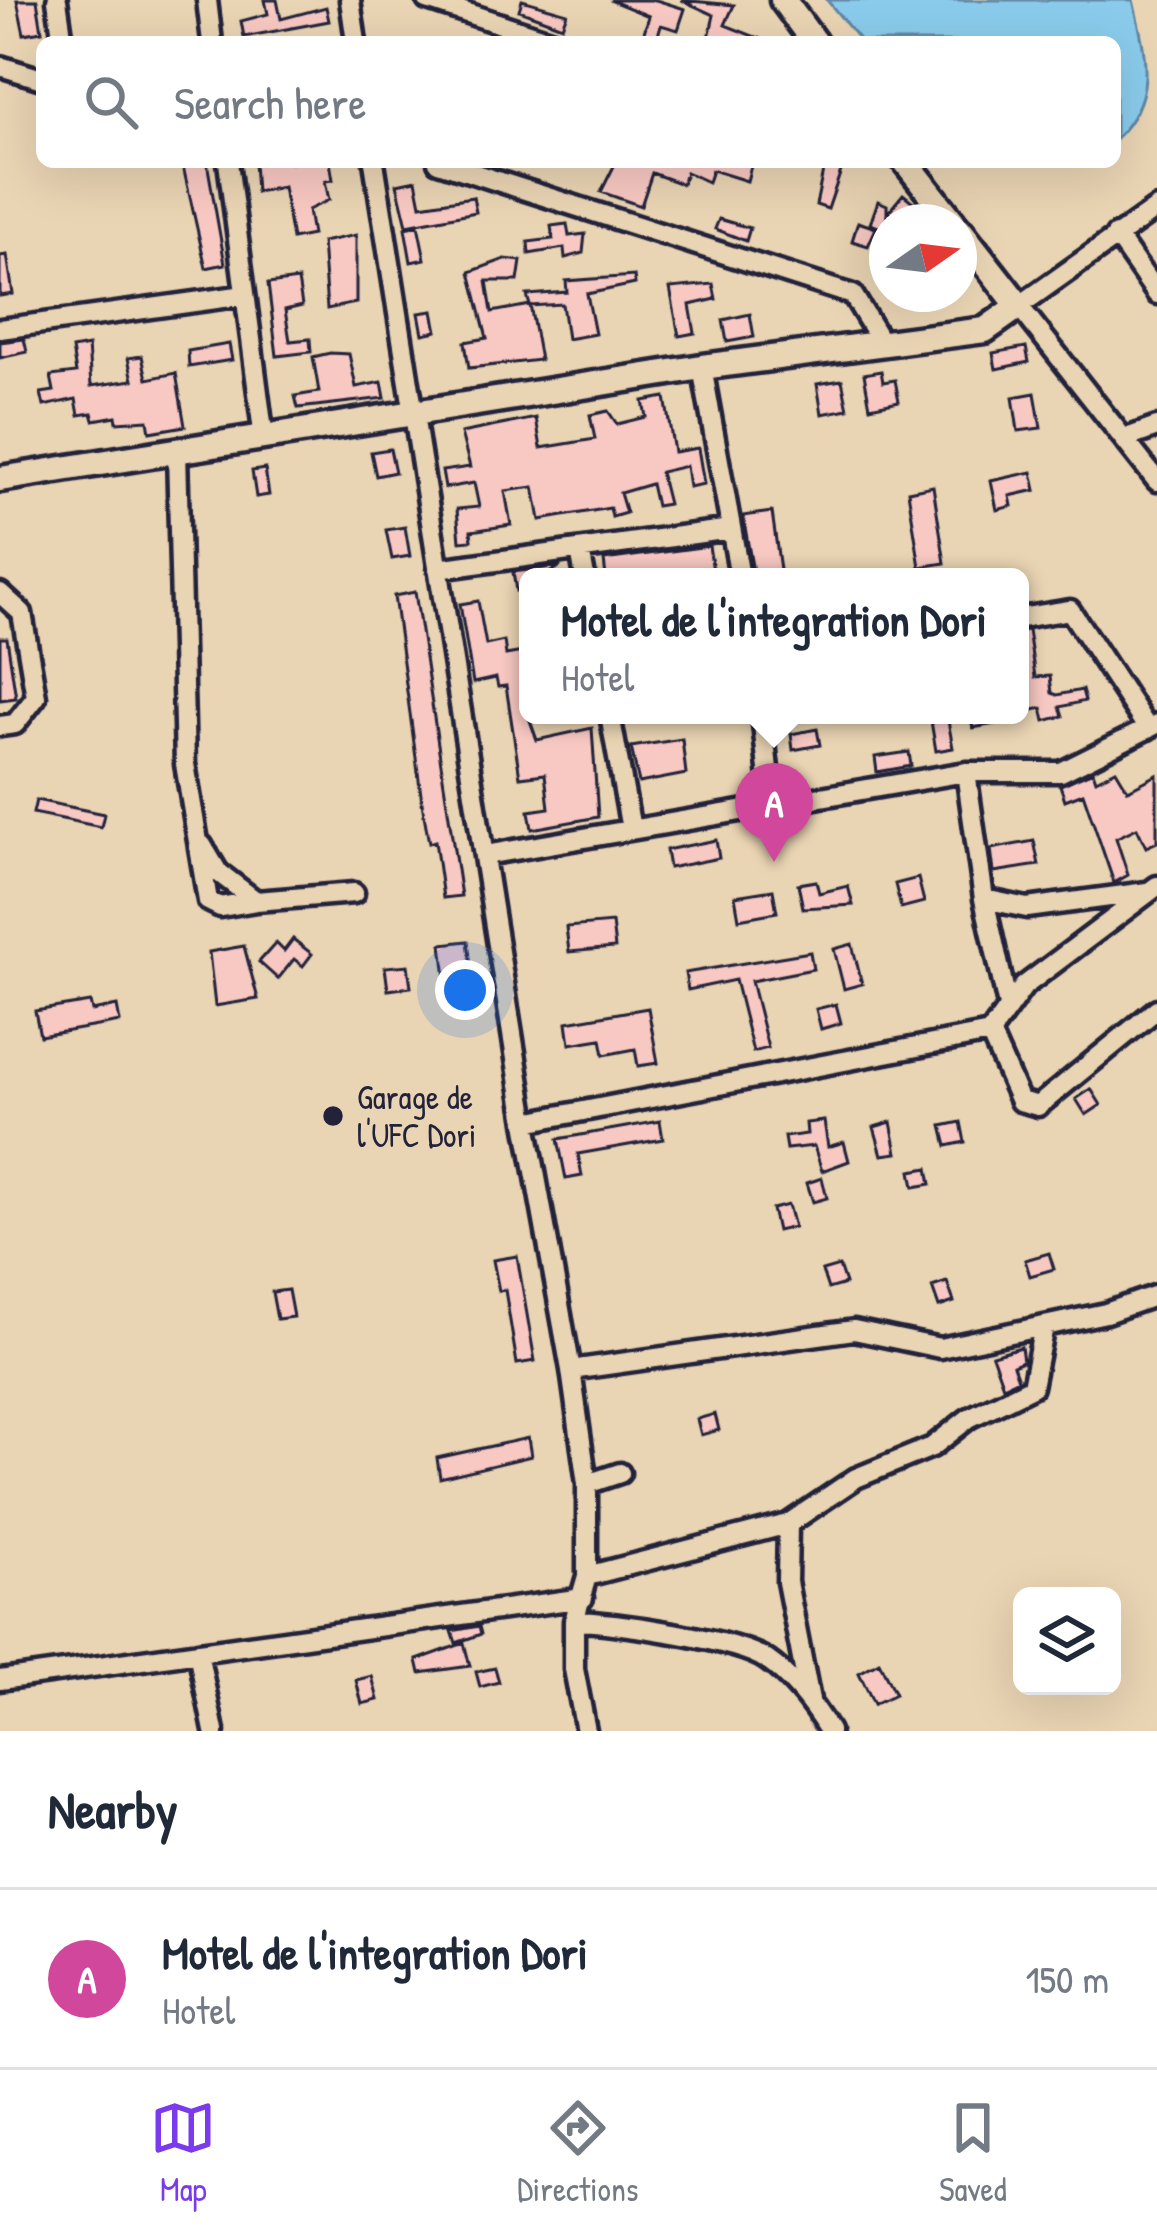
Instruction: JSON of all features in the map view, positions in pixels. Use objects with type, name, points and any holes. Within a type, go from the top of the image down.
[{"type":"main road","points":[[783,0],[810,36]]},
{"type":"main road","points":[[910,168],[939,204]]},
{"type":"main road","points":[[0,479],[702,367],[985,330],[1019,306],[977,253]]},
{"type":"street","points":[[57,0],[62,36]]},
{"type":"street","points":[[207,0],[211,36]]},
{"type":"street","points":[[350,0],[355,36]]},
{"type":"street","points":[[427,0],[538,36]]},
{"type":"street","points":[[0,66],[36,77]]},
{"type":"street","points":[[229,168],[264,439]]},
{"type":"street","points":[[375,168],[526,1122],[571,1370],[586,1484],[586,1576],[574,1621],[574,1669],[586,1731]]},
{"type":"street","points":[[457,168],[853,295],[883,345]]},
{"type":"street","points":[[1157,208],[1116,235],[1103,251],[1019,306],[1157,481]]},
{"type":"street","points":[[1116,235],[1157,294]]},
{"type":"street","points":[[0,329],[245,295]]},
{"type":"street","points":[[702,367],[738,568]]},
{"type":"street","points":[[1124,439],[1157,427]]},
{"type":"street","points":[[177,452],[185,764],[208,901],[220,907],[354,892]]},
{"type":"street","points":[[438,569],[731,529]]},
{"type":"street","points":[[580,550],[583,568]]},
{"type":"street","points":[[0,593],[22,613],[36,697],[15,724],[0,726]]},
{"type":"street","points":[[485,855],[966,772],[1061,772],[1152,726],[1070,610],[1029,617]]},
{"type":"street","points":[[612,724],[631,829]]},
{"type":"street","points":[[763,724],[772,806]]},
{"type":"street","points":[[966,772],[984,899],[1008,1006]]},
{"type":"street","points":[[196,836],[218,872],[256,901]]},
{"type":"street","points":[[526,1122],[990,1033],[1024,986],[1152,889]]},
{"type":"street","points":[[984,899],[1027,908],[1152,889]]},
{"type":"street","points":[[990,1033],[1021,1101],[1038,1106],[1157,1009]]},
{"type":"street","points":[[571,1370],[854,1330],[940,1348],[1157,1295]]},
{"type":"street","points":[[586,1576],[788,1524],[856,1478],[932,1447],[969,1418],[1032,1387],[1044,1326]]},
{"type":"street","points":[[586,1484],[620,1473]]},
{"type":"street","points":[[788,1524],[787,1582],[810,1700]]},
{"type":"street","points":[[0,1680],[583,1598]]},
{"type":"street","points":[[574,1621],[621,1622],[765,1658],[810,1700],[829,1731]]},
{"type":"street","points":[[198,1652],[214,1731]]},
{"type":"water","points":[[827,0],[1133,0],[1145,59],[1143,93],[1121,132],[1121,36],[856,36]]},
{"type":"building","points":[[17,0],[37,0],[42,31],[24,34]]},
{"type":"building","points":[[265,0],[277,0],[281,19],[326,7],[329,21],[244,36],[241,21],[268,14]]},
{"type":"building","points":[[522,0],[567,13],[562,26],[519,10]]},
{"type":"building","points":[[610,0],[656,0],[685,9],[678,30],[661,25],[658,36],[643,36],[649,16]]},
{"type":"building","points":[[681,0],[734,5],[725,25],[753,36],[709,36],[714,15]]},
{"type":"building","points":[[183,168],[208,168],[225,264],[206,268]]},
{"type":"building","points":[[254,168],[331,168],[333,180],[325,181],[329,200],[308,210],[312,235],[292,239],[283,187],[256,192]]},
{"type":"building","points":[[613,168],[750,168],[747,181],[712,170],[708,182],[686,172],[682,184],[652,173],[641,206],[601,192]]},
{"type":"building","points":[[816,168],[842,168],[828,209],[816,205],[823,171]]},
{"type":"building","points":[[416,180],[421,205],[473,197],[476,212],[407,225],[397,184]]},
{"type":"building","points":[[903,194],[913,202],[912,204],[895,204]]},
{"type":"building","points":[[719,219],[750,228],[746,241],[715,229]]},
{"type":"building","points":[[858,222],[869,226],[868,246],[852,241]]},
{"type":"building","points":[[567,224],[569,236],[585,234],[583,253],[565,258],[564,248],[529,254],[528,242],[553,239],[551,226]]},
{"type":"building","points":[[418,225],[425,259],[411,262],[405,228]]},
{"type":"building","points":[[356,235],[356,303],[327,309],[322,242]]},
{"type":"building","points":[[7,255],[13,294],[0,296],[0,256]]},
{"type":"building","points":[[505,259],[521,261],[518,281],[487,281],[492,312],[530,305],[540,360],[469,368],[465,342],[487,338],[470,272]]},
{"type":"building","points":[[634,276],[635,284],[587,294],[595,334],[567,339],[562,304],[530,306],[527,295],[567,292],[566,281]]},
{"type":"building","points":[[298,280],[302,306],[285,310],[290,341],[310,339],[311,352],[277,356],[268,284]]},
{"type":"building","points":[[713,284],[716,299],[690,305],[695,333],[679,336],[670,288]]},
{"type":"building","points":[[433,311],[437,331],[423,334],[419,313]]},
{"type":"building","points":[[750,314],[754,337],[727,342],[723,320]]},
{"type":"building","points":[[24,339],[27,352],[0,358],[0,342]]},
{"type":"building","points":[[229,344],[232,360],[189,367],[188,351]]},
{"type":"building","points":[[88,346],[91,386],[133,380],[128,358],[142,356],[147,379],[176,373],[185,426],[150,432],[148,420],[117,422],[116,416],[94,420],[92,413],[79,415],[76,399],[44,406],[41,393],[54,391],[51,376],[76,373],[72,349]]},
{"type":"building","points":[[1026,347],[1029,362],[996,369],[993,353]]},
{"type":"building","points":[[349,354],[356,387],[382,382],[385,398],[298,408],[295,396],[319,392],[313,357]]},
{"type":"building","points":[[881,371],[883,382],[895,380],[899,401],[870,407],[864,374]]},
{"type":"building","points":[[842,380],[848,409],[822,414],[817,384]]},
{"type":"building","points":[[1035,393],[1041,428],[1018,431],[1013,397]]},
{"type":"building","points":[[665,397],[674,452],[698,448],[704,484],[689,487],[686,466],[660,472],[668,504],[656,506],[651,484],[620,493],[626,513],[612,517],[610,508],[540,520],[534,487],[505,491],[511,525],[471,531],[472,540],[460,541],[457,509],[479,507],[474,483],[445,488],[442,471],[470,467],[461,433],[536,418],[541,448],[595,439],[590,415],[608,411],[617,424],[646,417],[643,401]]},
{"type":"building","points":[[390,449],[395,472],[376,476],[371,452]]},
{"type":"building","points":[[265,469],[269,495],[256,497],[252,471]]},
{"type":"building","points":[[1032,472],[1036,490],[1010,496],[1012,506],[997,510],[991,481]]},
{"type":"building","points":[[933,486],[945,563],[920,567],[908,491]]},
{"type":"building","points":[[772,512],[780,568],[752,568],[743,516]]},
{"type":"building","points":[[405,527],[410,556],[392,559],[386,530]]},
{"type":"building","points":[[709,546],[713,568],[605,568],[604,560]]},
{"type":"building","points":[[415,592],[461,896],[443,898],[435,841],[429,843],[423,809],[394,596]]},
{"type":"building","points":[[478,601],[486,645],[504,641],[506,655],[519,653],[519,724],[531,724],[537,740],[592,728],[598,817],[532,829],[529,811],[549,808],[545,774],[520,777],[506,686],[498,687],[496,678],[473,683],[460,604]]},
{"type":"building","points":[[1029,637],[1035,677],[1050,676],[1052,693],[1057,695],[1082,690],[1085,701],[1060,707],[1063,716],[1045,721],[1042,708],[1029,711]]},
{"type":"building","points":[[0,638],[7,638],[16,698],[0,700]]},
{"type":"building","points":[[932,724],[949,724],[953,748],[936,751]]},
{"type":"building","points":[[817,729],[820,745],[793,750],[791,734]]},
{"type":"building","points":[[682,739],[686,774],[639,783],[631,747]]},
{"type":"building","points":[[909,752],[911,766],[877,772],[875,757]]},
{"type":"building","points":[[1116,770],[1128,790],[1157,775],[1157,842],[1146,847],[1137,828],[1116,838],[1128,875],[1114,883],[1083,793],[1065,800],[1060,785],[1093,771],[1096,780]]},
{"type":"building","points":[[36,800],[104,814],[101,827],[33,813]]},
{"type":"building","points":[[716,840],[719,858],[669,868],[666,850]]},
{"type":"building","points":[[1034,841],[1039,865],[994,872],[991,849]]},
{"type":"building","points":[[918,878],[924,902],[901,908],[895,884]]},
{"type":"building","points":[[816,881],[819,893],[848,886],[853,905],[803,908],[798,884]]},
{"type":"building","points":[[773,890],[777,912],[739,919],[735,896]]},
{"type":"building","points":[[612,923],[615,948],[569,952],[566,927]]},
{"type":"building","points":[[293,939],[312,954],[303,966],[294,959],[278,979],[259,962],[276,943],[284,951]]},
{"type":"building","points":[[468,941],[472,974],[446,978],[442,944]]},
{"type":"building","points":[[852,944],[862,984],[844,989],[834,949]]},
{"type":"building","points":[[244,946],[258,999],[215,1006],[209,952]]},
{"type":"building","points":[[810,952],[813,969],[751,981],[768,1048],[753,1052],[735,980],[688,990],[685,973]]},
{"type":"building","points":[[408,965],[411,987],[388,990],[385,967]]},
{"type":"building","points":[[90,1002],[92,1011],[117,1006],[120,1022],[40,1036],[35,1011]]},
{"type":"building","points":[[836,1004],[841,1023],[821,1029],[816,1009]]},
{"type":"building","points":[[648,1008],[658,1063],[638,1066],[635,1049],[604,1055],[601,1039],[570,1044],[567,1022]]},
{"type":"building","points":[[1091,1089],[1101,1105],[1086,1115],[1076,1099]]},
{"type":"building","points":[[660,1121],[663,1139],[578,1154],[582,1176],[566,1179],[558,1139]]},
{"type":"building","points":[[824,1121],[828,1147],[844,1142],[849,1161],[822,1171],[814,1146],[786,1149],[784,1137],[807,1134],[806,1123]]},
{"type":"building","points":[[891,1122],[897,1153],[882,1155],[874,1127]]},
{"type":"building","points":[[961,1122],[965,1142],[947,1146],[942,1126]]},
{"type":"building","points":[[928,1168],[931,1184],[914,1187],[911,1171]]},
{"type":"building","points":[[822,1178],[827,1198],[813,1202],[807,1183]]},
{"type":"building","points":[[788,1205],[794,1227],[777,1231],[772,1209]]},
{"type":"building","points":[[1049,1253],[1054,1269],[1030,1276],[1025,1260]]},
{"type":"building","points":[[517,1256],[535,1361],[517,1364],[505,1290],[499,1291],[493,1260]]},
{"type":"building","points":[[839,1266],[845,1284],[828,1289],[822,1271]]},
{"type":"building","points":[[947,1282],[954,1302],[939,1307],[932,1287]]},
{"type":"building","points":[[288,1290],[293,1317],[277,1319],[272,1292]]},
{"type":"building","points":[[1021,1347],[1023,1361],[1013,1365],[1018,1379],[1003,1386],[992,1355]]},
{"type":"building","points":[[715,1414],[719,1430],[701,1435],[697,1419]]},
{"type":"building","points":[[528,1438],[531,1456],[440,1478],[437,1458]]},
{"type":"building","points":[[479,1626],[481,1634],[456,1643],[452,1631]]},
{"type":"building","points":[[464,1643],[470,1666],[420,1673],[417,1660]]},
{"type":"building","points":[[879,1662],[895,1694],[874,1704],[859,1673]]},
{"type":"building","points":[[495,1668],[499,1682],[480,1687],[476,1672]]},
{"type":"building","points":[[372,1676],[378,1700],[362,1704],[356,1680]]},
{"type":"place","name":"Motel de l'integration Dori","points":[[774,862]]},
{"type":"place","name":"Garage de l'UFC Dori","points":[[333,1116]]}]
